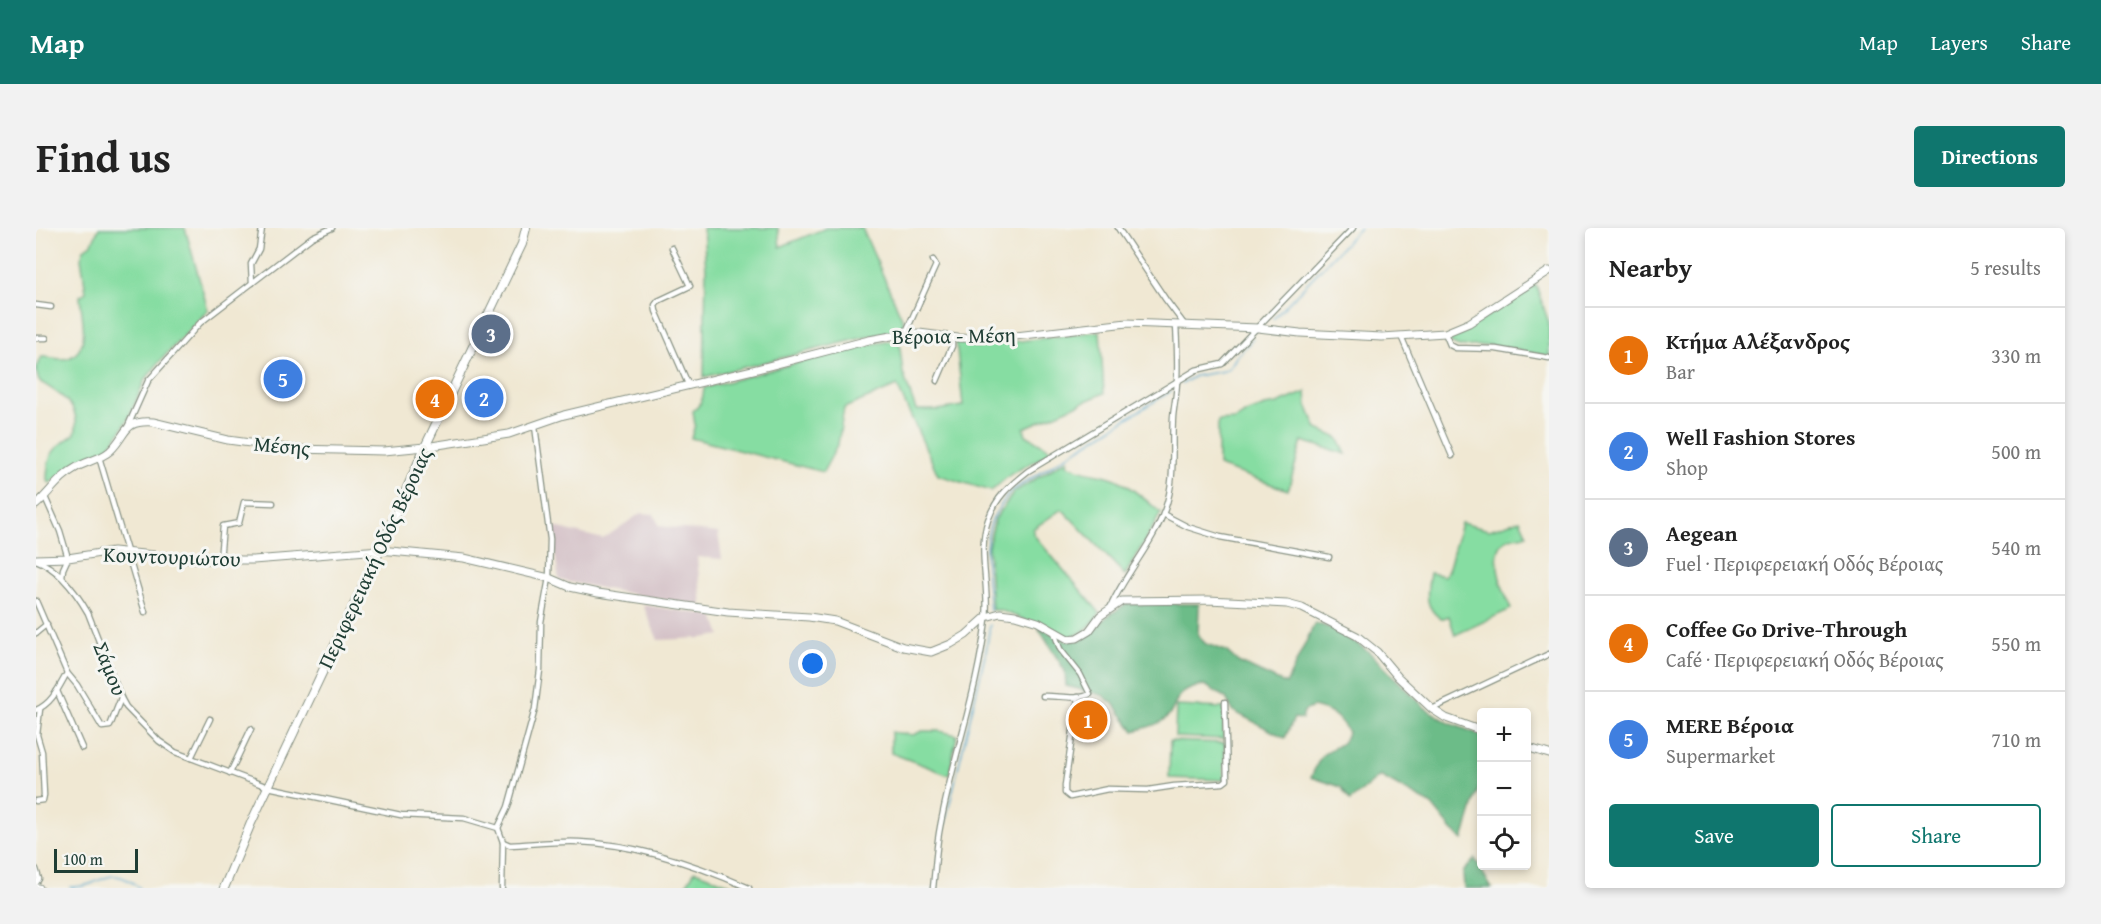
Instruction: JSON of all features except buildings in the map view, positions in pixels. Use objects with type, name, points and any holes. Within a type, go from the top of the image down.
[{"type":"main road","name":"Περιφερειακή Οδός Βέροιας","points":[[224,888],[268,787],[380,550],[425,447],[522,244],[526,228]]},
{"type":"street","points":[[252,283],[251,264],[259,249],[262,228]]},
{"type":"street","points":[[36,505],[77,466],[109,452],[127,428],[148,381],[200,323],[312,237],[332,228]]},
{"type":"street","points":[[1111,606],[1163,514],[1173,474],[1173,417],[1180,324],[1118,228]]},
{"type":"street","points":[[933,888],[939,833],[973,690],[986,617],[983,540],[988,519],[996,502],[1006,488],[1028,471],[1196,370],[1222,364],[1353,228]]},
{"type":"street","points":[[672,248],[690,286],[658,301],[655,305],[688,384]]},
{"type":"street","points":[[905,334],[932,276],[936,265],[933,260]]},
{"type":"street","name":"Βέροια - Μέση","points":[[425,447],[509,434],[564,414],[869,340],[905,334],[919,333],[952,338],[988,339],[1113,324],[1180,324],[1258,328],[1300,333],[1401,336],[1445,333],[1469,323],[1549,271]]},
{"type":"street","points":[[36,305],[51,307]]},
{"type":"street","points":[[1445,333],[1450,345],[1456,348],[1496,349],[1549,358]]},
{"type":"street","points":[[1401,336],[1452,456]]},
{"type":"street","points":[[36,338],[46,338]]},
{"type":"street","points":[[937,381],[952,346],[952,338]]},
{"type":"street","name":"Μέσης","points":[[127,428],[141,421],[153,422],[228,440],[294,449],[384,451],[425,447]]},
{"type":"street","points":[[502,888],[503,843],[498,828],[508,807],[535,709],[540,670],[542,622],[549,579],[550,539],[535,426]]},
{"type":"street","points":[[99,457],[146,612]]},
{"type":"street","points":[[45,497],[60,531],[68,558],[62,577]]},
{"type":"street","points":[[220,560],[223,526],[239,522],[244,501],[273,503]]},
{"type":"street","points":[[1163,514],[1188,527],[1220,537],[1329,557]]},
{"type":"street","name":"Κουντουριώτου","points":[[36,560],[68,558],[113,550],[205,560],[253,560],[380,550],[464,558],[584,590],[695,607],[836,621],[917,651],[931,652],[966,635],[986,617]]},
{"type":"street","name":"Σάμου","points":[[36,560],[62,577],[88,612],[126,707],[159,741],[175,752],[268,787],[400,815],[464,818],[498,828]]},
{"type":"street","points":[[986,617],[1000,613],[1015,615],[1038,622],[1068,639],[1077,638],[1089,631],[1100,616],[1111,606],[1122,601],[1208,600],[1287,604],[1302,608],[1357,636],[1377,652],[1411,690],[1432,709],[1446,718],[1477,729]]},
{"type":"street","points":[[36,601],[67,673],[77,685],[102,727],[110,726],[121,698]]},
{"type":"street","points":[[36,633],[47,624]]},
{"type":"street","points":[[1042,696],[1078,697],[1089,695],[1090,692],[1080,674],[1060,649],[1054,632]]},
{"type":"street","points":[[1432,709],[1549,654]]},
{"type":"street","points":[[39,801],[44,795],[42,752],[37,740],[38,709],[57,691],[67,673]]},
{"type":"street","points":[[57,691],[82,748]]},
{"type":"street","points":[[1078,697],[1065,785],[1065,793],[1070,796],[1108,789],[1148,790],[1223,783],[1227,780],[1225,702]]},
{"type":"street","points":[[190,758],[210,719]]},
{"type":"street","points":[[230,772],[251,729]]},
{"type":"street","points":[[1531,748],[1549,754]]},
{"type":"street","points":[[503,843],[510,845],[580,842],[613,846],[694,866],[749,888]]},
{"type":"street","points":[[36,868],[39,879],[37,886]]},
{"type":"shaded area","points":[[641,513],[654,514],[659,526],[718,533],[722,559],[697,557],[702,606],[559,580],[551,526],[603,539]]},
{"type":"shaded area","points":[[643,605],[714,616],[721,635],[658,640]]},
{"type":"green space","points":[[99,228],[185,228],[208,310],[145,380],[127,421],[107,449],[74,464],[50,483],[47,481],[50,458],[56,448],[75,434],[75,415],[62,396],[39,381],[37,366],[41,357],[69,358],[81,347],[84,330],[80,296],[86,292],[81,258],[84,249],[92,243]]},
{"type":"green space","points":[[703,228],[778,228],[780,247],[826,228],[862,228],[905,325],[902,330],[704,377],[706,270]]},
{"type":"green space","points":[[1536,285],[1549,323],[1549,356],[1489,345],[1459,347],[1452,344],[1449,338]]},
{"type":"green space","points":[[1100,331],[1104,393],[1024,428],[1026,435],[1053,451],[1011,474],[991,491],[938,475],[897,386],[844,408],[838,444],[823,472],[691,438],[695,425],[693,411],[701,401],[704,388],[859,346],[899,340],[903,373],[916,410],[938,410],[963,406],[956,341],[1004,343]]},
{"type":"green space","points":[[1306,392],[1307,405],[1317,429],[1338,438],[1346,454],[1302,441],[1288,490],[1218,466],[1218,421],[1235,420],[1246,413]]},
{"type":"green space","points":[[1068,459],[1067,464],[1073,467],[1116,479],[1161,513],[1125,575],[1062,509],[1033,529],[1033,534],[1100,613],[1087,628],[1069,637],[1000,610],[992,610],[988,546],[995,519],[1014,492]]},
{"type":"green space","points":[[1520,520],[1527,535],[1508,539],[1498,552],[1499,572],[1511,609],[1455,635],[1449,616],[1441,619],[1431,609],[1427,593],[1430,573],[1444,576],[1448,571],[1461,523],[1489,530]]},
{"type":"green space","points":[[1126,604],[1199,604],[1198,636],[1206,644],[1226,651],[1238,662],[1286,684],[1315,623],[1339,631],[1369,652],[1425,708],[1449,723],[1477,734],[1477,793],[1463,840],[1432,805],[1380,776],[1350,801],[1341,787],[1311,777],[1321,757],[1344,741],[1348,732],[1337,717],[1325,710],[1313,707],[1304,711],[1302,719],[1294,718],[1285,738],[1233,711],[1226,698],[1205,685],[1193,688],[1180,696],[1168,716],[1162,721],[1134,731],[1115,705],[1102,695],[1066,686],[1065,671],[1039,629],[1066,641],[1082,640],[1093,633],[1106,617]]},
{"type":"green space","points":[[1176,706],[1224,708],[1223,739],[1175,737]]},
{"type":"green space","points":[[922,731],[939,731],[957,735],[949,775],[891,753],[891,732],[913,735]]},
{"type":"green space","points":[[1170,741],[1225,743],[1224,780],[1169,778]]},
{"type":"green space","points":[[1475,859],[1477,870],[1481,870],[1492,888],[1464,888],[1463,872]]},
{"type":"green space","points":[[695,871],[739,888],[684,888]]},
{"type":"waterway","points":[[1273,319],[1360,228]]},
{"type":"waterway","points":[[1182,384],[1195,376],[1224,371],[1253,339]]},
{"type":"waterway","points":[[990,611],[986,565],[989,530],[994,516],[1011,491],[1171,391]]},
{"type":"waterway","points":[[937,888],[941,840],[986,651],[990,625]]},
{"type":"waterway","points":[[70,887],[91,884],[112,876],[128,880],[140,888]]},
{"type":"place","name":"Aegean","points":[[491,334]]},
{"type":"place","name":"MERE Βέροια","points":[[283,379]]},
{"type":"place","name":"Well Fashion Stores","points":[[484,398]]},
{"type":"place","name":"Coffee Go Drive-Through","points":[[435,399]]},
{"type":"place","name":"Κτήμα Αλέξανδρος","points":[[1088,720]]}]
